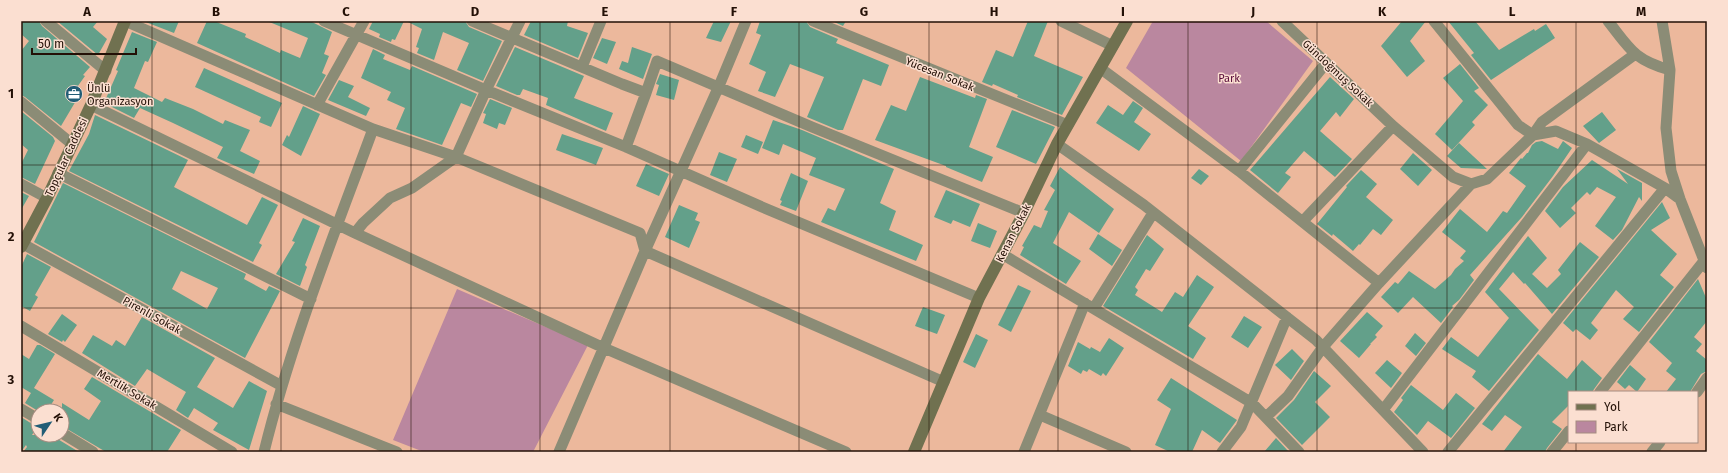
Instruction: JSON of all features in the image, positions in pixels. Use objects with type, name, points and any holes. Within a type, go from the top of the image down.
[{"type":"street","points":[[46,21],[106,71]]},
{"type":"street","points":[[125,21],[373,129],[456,157],[640,233],[645,251]]},
{"type":"street","name":"Topçular Caddesi","points":[[22,246],[47,198],[91,106],[125,21]]},
{"type":"street","points":[[324,21],[486,90],[626,147],[762,207],[979,298]]},
{"type":"street","points":[[317,104],[364,21]]},
{"type":"street","points":[[472,21],[646,93]]},
{"type":"street","points":[[355,233],[363,223],[390,198],[412,188],[456,157],[486,90],[520,21]]},
{"type":"street","points":[[582,67],[602,21]]},
{"type":"street","points":[[559,452],[746,21]]},
{"type":"street","name":"Yücesan Sokak","points":[[813,21],[1068,126]]},
{"type":"street","points":[[1061,21],[1113,46]]},
{"type":"street","name":"Kenan Sokak","points":[[914,452],[979,298],[1024,213],[1057,144],[1127,21]]},
{"type":"street","points":[[1434,21],[1518,125],[1533,135],[1556,131],[1587,144],[1665,188],[1680,199]]},
{"type":"street","points":[[1608,21],[1634,55],[1652,65],[1670,70]]},
{"type":"street","points":[[1601,391],[1705,265],[1671,171],[1666,128],[1670,70],[1662,21]]},
{"type":"street","name":"Gündoğmuş Sokak","points":[[1284,22],[1393,126],[1453,177],[1471,184]]},
{"type":"street","points":[[1266,417],[1288,396],[1323,346],[1471,184],[1487,178],[1533,135],[1542,122],[1634,55]]},
{"type":"street","points":[[626,147],[657,61],[719,86],[812,127],[1024,213]]},
{"type":"street","points":[[1239,170],[1326,63]]},
{"type":"street","points":[[1100,68],[1239,170],[1379,283]]},
{"type":"street","points":[[21,102],[72,144]]},
{"type":"street","points":[[91,106],[337,225],[604,348],[846,452]]},
{"type":"street","points":[[1303,221],[1393,126]]},
{"type":"street","points":[[264,452],[276,404],[311,299],[373,129]]},
{"type":"street","points":[[1057,144],[1153,213],[1323,346],[1423,452]]},
{"type":"street","points":[[1383,410],[1587,144]]},
{"type":"street","points":[[58,173],[311,299]]},
{"type":"street","points":[[21,184],[47,198]]},
{"type":"street","points":[[1448,452],[1665,188]]},
{"type":"street","points":[[1024,452],[1089,305],[1153,213]]},
{"type":"street","name":"Pirenli Sokak","points":[[22,246],[282,386]]},
{"type":"street","points":[[645,251],[944,382]]},
{"type":"street","points":[[1002,254],[1252,403],[1299,452]]},
{"type":"street","points":[[1222,452],[1241,426],[1287,317]]},
{"type":"street","name":"Mertlik Sokak","points":[[21,326],[232,452]]},
{"type":"street","points":[[1698,391],[1707,378]]},
{"type":"street","points":[[276,404],[397,452]]},
{"type":"street","points":[[21,409],[30,414]]},
{"type":"street","points":[[1040,415],[1126,452]]},
{"type":"street","points":[[1552,452],[1568,432]]},
{"type":"street","points":[[70,438],[93,452]]},
{"type":"street","points":[[1652,452],[1659,443]]},
{"type":"green space","name":"Park","points":[[1153,21],[1266,21],[1313,61],[1241,161],[1126,68]]},
{"type":"green space","points":[[457,289],[588,345],[533,452],[424,452],[393,440]]},
{"type":"building","points":[[21,21],[39,21],[42,26],[90,67],[83,75],[85,76],[75,90],[80,94],[61,126],[21,95],[21,51],[29,41],[21,34]]},
{"type":"building","points":[[57,21],[98,21],[93,27],[107,39],[98,55]]},
{"type":"building","points":[[143,21],[179,21],[174,33]]},
{"type":"building","points":[[207,21],[214,21],[246,34],[245,37],[280,53],[281,50],[300,58],[308,38],[267,21],[310,21],[332,32],[324,54],[329,56],[322,73],[326,75],[314,96],[197,43]]},
{"type":"building","points":[[373,21],[404,21],[395,40],[392,39],[391,42],[379,37],[380,34],[369,29]]},
{"type":"building","points":[[406,21],[465,21],[469,27],[502,41],[483,81],[457,70],[469,43],[443,32],[434,60],[417,53],[419,48],[416,47],[422,29]]},
{"type":"building","points":[[531,21],[568,21],[567,26],[588,33],[578,58],[524,35]]},
{"type":"building","points":[[714,21],[731,21],[721,42],[706,38]]},
{"type":"building","points":[[760,21],[806,21],[810,27],[838,39],[836,43],[889,65],[881,86],[863,79],[843,130],[838,130],[807,117],[824,77],[790,64],[775,97],[758,91],[766,72],[749,64],[761,35],[756,33]]},
{"type":"building","points":[[832,21],[846,21],[843,26]]},
{"type":"building","points":[[1028,21],[1048,21],[1034,56],[1083,77],[1062,115],[1017,97],[1018,95],[993,84],[992,86],[982,82],[996,50],[1013,57]]},
{"type":"building","points":[[1402,21],[1426,21],[1410,41],[1425,61],[1407,77],[1381,46]]},
{"type":"building","points":[[1448,21],[1475,21],[1499,50],[1534,29],[1535,31],[1546,24],[1555,38],[1491,80],[1471,55],[1474,53]]},
{"type":"building","points":[[132,32],[157,42],[148,62],[145,61],[134,88],[162,102],[165,98],[193,109],[223,124],[225,120],[250,130],[240,151],[260,161],[254,174],[217,158],[223,147],[173,123],[140,108],[134,118],[104,103],[118,71],[116,70]]},
{"type":"building","points":[[602,38],[616,42],[607,64],[593,58]]},
{"type":"building","points":[[515,47],[584,76],[574,98],[613,113],[606,131],[546,105],[548,98],[523,89],[520,95],[517,95],[496,86]]},
{"type":"building","points":[[632,47],[652,54],[643,79],[619,69],[622,61],[628,63]]},
{"type":"building","points":[[373,49],[385,55],[383,59],[410,70],[412,66],[477,94],[471,107],[461,103],[442,145],[396,129],[405,108],[387,100],[391,92],[361,78]]},
{"type":"building","points":[[1460,64],[1479,88],[1474,91],[1488,105],[1472,122],[1475,125],[1452,150],[1435,134],[1463,101],[1443,78]]},
{"type":"building","points":[[204,68],[282,103],[271,127],[259,122],[261,117],[195,87]]},
{"type":"building","points":[[660,74],[679,80],[674,100],[656,95],[659,85],[656,84]]},
{"type":"building","points":[[920,77],[975,98],[976,95],[987,99],[969,147],[993,157],[982,182],[946,166],[875,140],[891,105],[906,111]]},
{"type":"building","points":[[1330,77],[1354,99],[1340,117],[1336,112],[1320,131],[1352,159],[1335,177],[1304,151],[1285,173],[1291,177],[1278,193],[1250,170]]},
{"type":"building","points":[[339,80],[354,86],[348,97],[370,108],[366,116],[328,100]]},
{"type":"building","points":[[490,99],[512,108],[505,125],[499,123],[497,129],[483,123],[486,114],[483,113]]},
{"type":"building","points":[[1133,101],[1143,108],[1134,122],[1151,134],[1139,151],[1096,123],[1108,105],[1123,115]]},
{"type":"building","points":[[303,106],[320,114],[301,156],[282,145],[287,135],[289,137]]},
{"type":"building","points":[[1012,110],[1055,127],[1036,164],[996,147]]},
{"type":"building","points":[[21,111],[53,137],[55,141],[35,184],[21,177],[21,164],[28,150],[21,144]]},
{"type":"building","points":[[1602,112],[1616,130],[1599,143],[1583,126]]},
{"type":"building","points":[[95,115],[188,160],[174,187],[247,225],[262,197],[278,205],[259,243],[262,245],[253,262],[69,171],[89,134]]},
{"type":"building","points":[[773,120],[802,130],[894,169],[880,203],[896,211],[889,230],[923,245],[916,261],[821,222],[828,208],[835,211],[845,189],[809,175],[816,158],[783,144],[779,155],[762,148]]},
{"type":"building","points":[[562,134],[603,148],[596,165],[556,150]]},
{"type":"building","points":[[746,135],[763,142],[758,154],[741,147]]},
{"type":"building","points":[[1542,141],[1558,149],[1563,141],[1572,148],[1522,217],[1470,275],[1474,280],[1459,300],[1452,306],[1453,307],[1441,323],[1413,297],[1398,313],[1381,297],[1395,282],[1398,284],[1409,271],[1435,289],[1451,275],[1464,261],[1460,258],[1466,251],[1442,232],[1460,209],[1487,232],[1503,211],[1507,213],[1526,186],[1509,173],[1521,158],[1522,159],[1528,153],[1532,145],[1536,142]]},
{"type":"building","points":[[1459,143],[1487,169],[1461,168],[1447,156]]},
{"type":"building","points":[[719,152],[737,159],[727,182],[710,175]]},
{"type":"building","points":[[1413,153],[1432,170],[1418,186],[1400,169]]},
{"type":"building","points":[[1592,160],[1628,184],[1617,169],[1642,183],[1642,201],[1639,197],[1622,230],[1613,240],[1595,226],[1616,197],[1597,187],[1590,195],[1587,192],[1571,208],[1576,213],[1560,228],[1545,211],[1563,187]]},
{"type":"building","points":[[646,164],[669,174],[659,196],[636,186]]},
{"type":"building","points":[[1060,167],[1114,209],[1099,233],[1069,212],[1053,243],[1081,261],[1066,284],[1020,255],[1024,247],[1022,246],[1034,225],[1041,228],[1048,211],[1044,210],[1055,190],[1050,186]]},
{"type":"building","points":[[1199,169],[1209,176],[1201,185],[1191,178]]},
{"type":"building","points":[[1361,170],[1377,184],[1366,197],[1393,220],[1381,235],[1373,229],[1353,251],[1333,234],[1332,236],[1317,224],[1347,187],[1346,186]]},
{"type":"building","points":[[791,173],[808,181],[796,211],[780,205],[782,201],[780,200]]},
{"type":"building","points":[[63,183],[246,274],[244,279],[266,291],[269,286],[280,291],[245,358],[34,242]],"holes":[[[181,271],[218,288],[207,309],[172,289]]]},
{"type":"building","points":[[946,190],[980,204],[970,227],[953,220],[951,224],[934,217]]},
{"type":"building","points":[[21,192],[29,196],[21,210]]},
{"type":"building","points":[[1662,202],[1670,218],[1651,230],[1677,254],[1660,275],[1674,287],[1639,332],[1623,319],[1634,307],[1616,290],[1591,323],[1598,330],[1590,340],[1576,329],[1573,332],[1563,323]]},
{"type":"building","points":[[679,205],[698,213],[695,220],[700,222],[689,248],[665,237]]},
{"type":"building","points":[[303,218],[320,226],[305,265],[307,267],[300,286],[276,274],[295,242],[292,241]]},
{"type":"building","points":[[978,223],[997,231],[990,248],[971,241]]},
{"type":"building","points":[[1098,234],[1122,250],[1112,266],[1089,249]]},
{"type":"building","points":[[1147,235],[1164,249],[1150,271],[1146,269],[1135,287],[1138,290],[1135,295],[1162,312],[1175,292],[1183,297],[1197,275],[1214,287],[1188,326],[1206,338],[1193,359],[1103,306]]},
{"type":"building","points":[[1528,236],[1547,258],[1532,274],[1547,288],[1561,274],[1558,270],[1580,242],[1599,257],[1552,314],[1525,283],[1524,284],[1513,272],[1499,289],[1539,330],[1489,391],[1472,377],[1476,371],[1442,349],[1451,337],[1478,357],[1509,318],[1485,292]]},
{"type":"building","points":[[27,254],[51,267],[35,295],[38,297],[30,311],[21,306],[21,267]]},
{"type":"building","points":[[1698,279],[1707,300],[1707,321],[1694,337],[1702,344],[1696,351],[1707,360],[1707,371],[1701,374],[1691,391],[1667,391],[1676,379],[1666,371],[1672,363],[1649,342]]},
{"type":"building","points":[[1018,285],[1031,291],[1011,332],[998,325]]},
{"type":"building","points":[[923,307],[945,315],[937,334],[915,326]]},
{"type":"building","points":[[1367,312],[1383,326],[1375,335],[1377,337],[1359,358],[1340,341]]},
{"type":"building","points":[[62,314],[77,325],[65,342],[63,340],[62,342],[48,334]]},
{"type":"building","points":[[1244,316],[1262,327],[1248,348],[1231,337]]},
{"type":"building","points":[[142,317],[215,358],[197,387],[233,408],[249,381],[267,391],[249,450],[213,430],[218,423],[194,408],[188,418],[176,410],[186,392],[147,369],[135,386],[82,353],[93,335],[112,346],[116,340],[125,346]]},
{"type":"building","points":[[1415,333],[1426,343],[1416,356],[1405,346]]},
{"type":"building","points":[[976,334],[988,340],[975,368],[963,362]]},
{"type":"building","points":[[1109,338],[1124,348],[1106,376],[1103,373],[1101,376],[1089,369],[1087,372],[1083,370],[1081,374],[1068,366],[1078,342],[1090,349],[1091,347],[1100,352]]},
{"type":"building","points":[[37,345],[40,345],[55,354],[34,388],[54,400],[52,403],[30,403],[30,406],[25,403],[31,393],[21,387],[21,354],[29,359]]},
{"type":"building","points":[[1292,349],[1304,361],[1291,380],[1275,365]]},
{"type":"building","points":[[1538,354],[1567,379],[1582,360],[1602,378],[1593,391],[1568,391],[1568,406],[1552,422],[1562,429],[1545,452],[1503,452],[1522,427],[1505,415],[1492,431],[1482,424]]},
{"type":"building","points":[[1387,360],[1402,373],[1391,388],[1375,373]]},
{"type":"building","points":[[1630,365],[1646,379],[1638,391],[1629,385],[1625,389],[1617,382]]},
{"type":"building","points":[[1314,371],[1331,386],[1315,402],[1330,417],[1302,445],[1276,418],[1294,400]]},
{"type":"building","points":[[92,377],[181,430],[167,452],[106,452],[70,431],[70,408],[89,420],[101,401],[84,389]]},
{"type":"building","points":[[1171,378],[1237,420],[1220,443],[1202,430],[1192,452],[1170,452],[1155,445],[1171,409],[1157,400]]},
{"type":"building","points":[[1411,385],[1443,410],[1456,393],[1475,408],[1451,438],[1428,421],[1417,435],[1394,412],[1403,400],[1401,398]]},
{"type":"building","points":[[21,417],[30,423],[30,443],[64,443],[79,452],[23,452],[27,447],[26,445],[21,452]]},
{"type":"building","points":[[1276,438],[1289,452],[1264,452]]},
{"type":"place","name":"Ünlü Organizasyon","points":[[74,94]]}]
